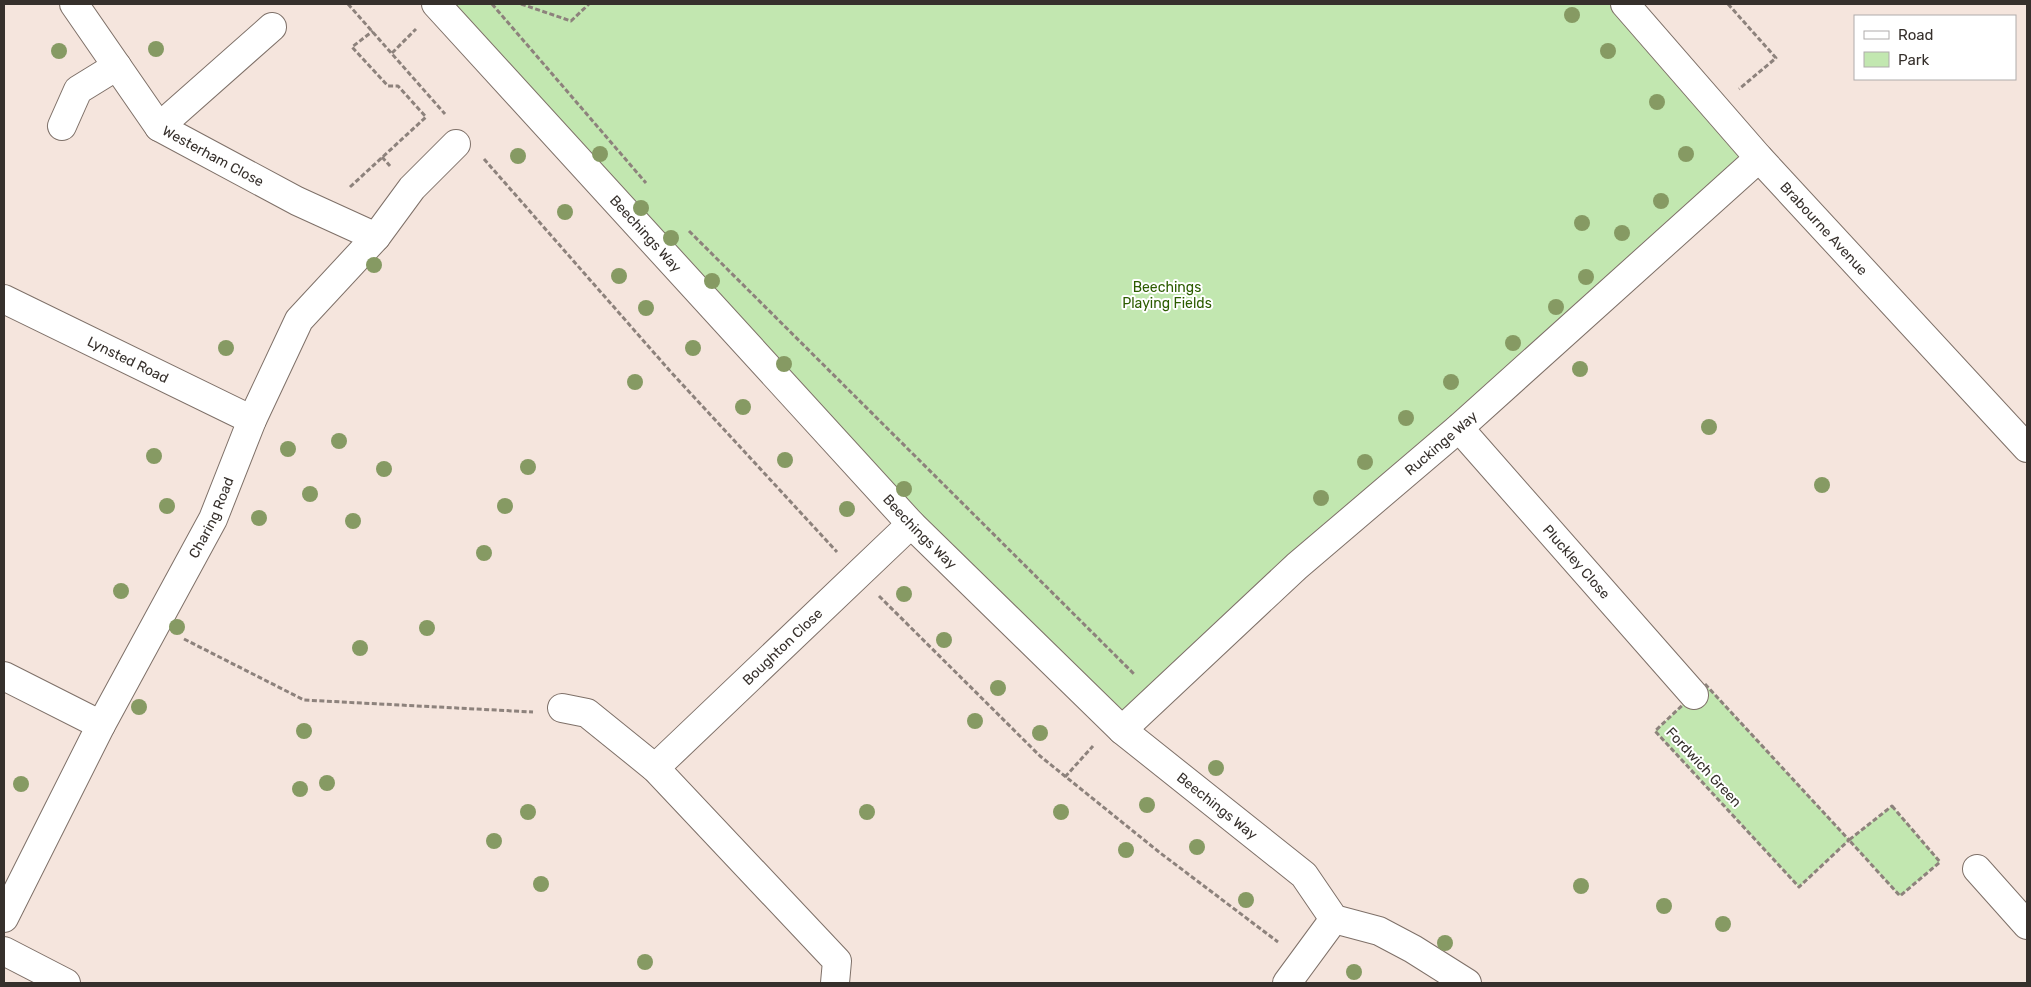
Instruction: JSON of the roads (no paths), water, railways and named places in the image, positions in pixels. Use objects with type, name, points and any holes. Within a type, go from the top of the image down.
[{"type":"street","name":"Westerham Close","points":[[74,4],[159,126],[297,201],[376,236]]},
{"type":"street","name":"Beechings Way","points":[[436,4],[911,524],[1118,726],[1304,875],[1334,919]]},
{"type":"street","name":"Brabourne Avenue","points":[[1625,4],[1759,158],[2026,445]]},
{"type":"street","points":[[159,126],[272,27]]},
{"type":"street","points":[[62,126],[78,90],[117,66]]},
{"type":"street","name":"Charing Road","points":[[4,918],[101,725],[213,519],[252,420],[299,320],[376,236],[453,132]]},
{"type":"street","name":"Ruckinge Way","points":[[1118,726],[1157,697],[1298,566],[1459,428],[1759,158]]},
{"type":"street","name":"Lynsted Road","points":[[4,299],[252,420]]},
{"type":"street","name":"Pluckley Close","points":[[1459,428],[1694,695]]},
{"type":"street","name":"Boughton Close","points":[[655,768],[911,524]]},
{"type":"street","points":[[4,676],[101,725]]},
{"type":"street","points":[[552,710],[587,713],[655,768],[837,961],[835,983]]},
{"type":"street","points":[[1977,869],[2027,925]]},
{"type":"street","points":[[1286,983],[1334,919],[1379,931],[1414,949],[1467,983]]},
{"type":"street","points":[[4,951],[66,983]]},
{"type":"park label","name":"Beechings Playing Fields","points":[[1167,296]]}]
